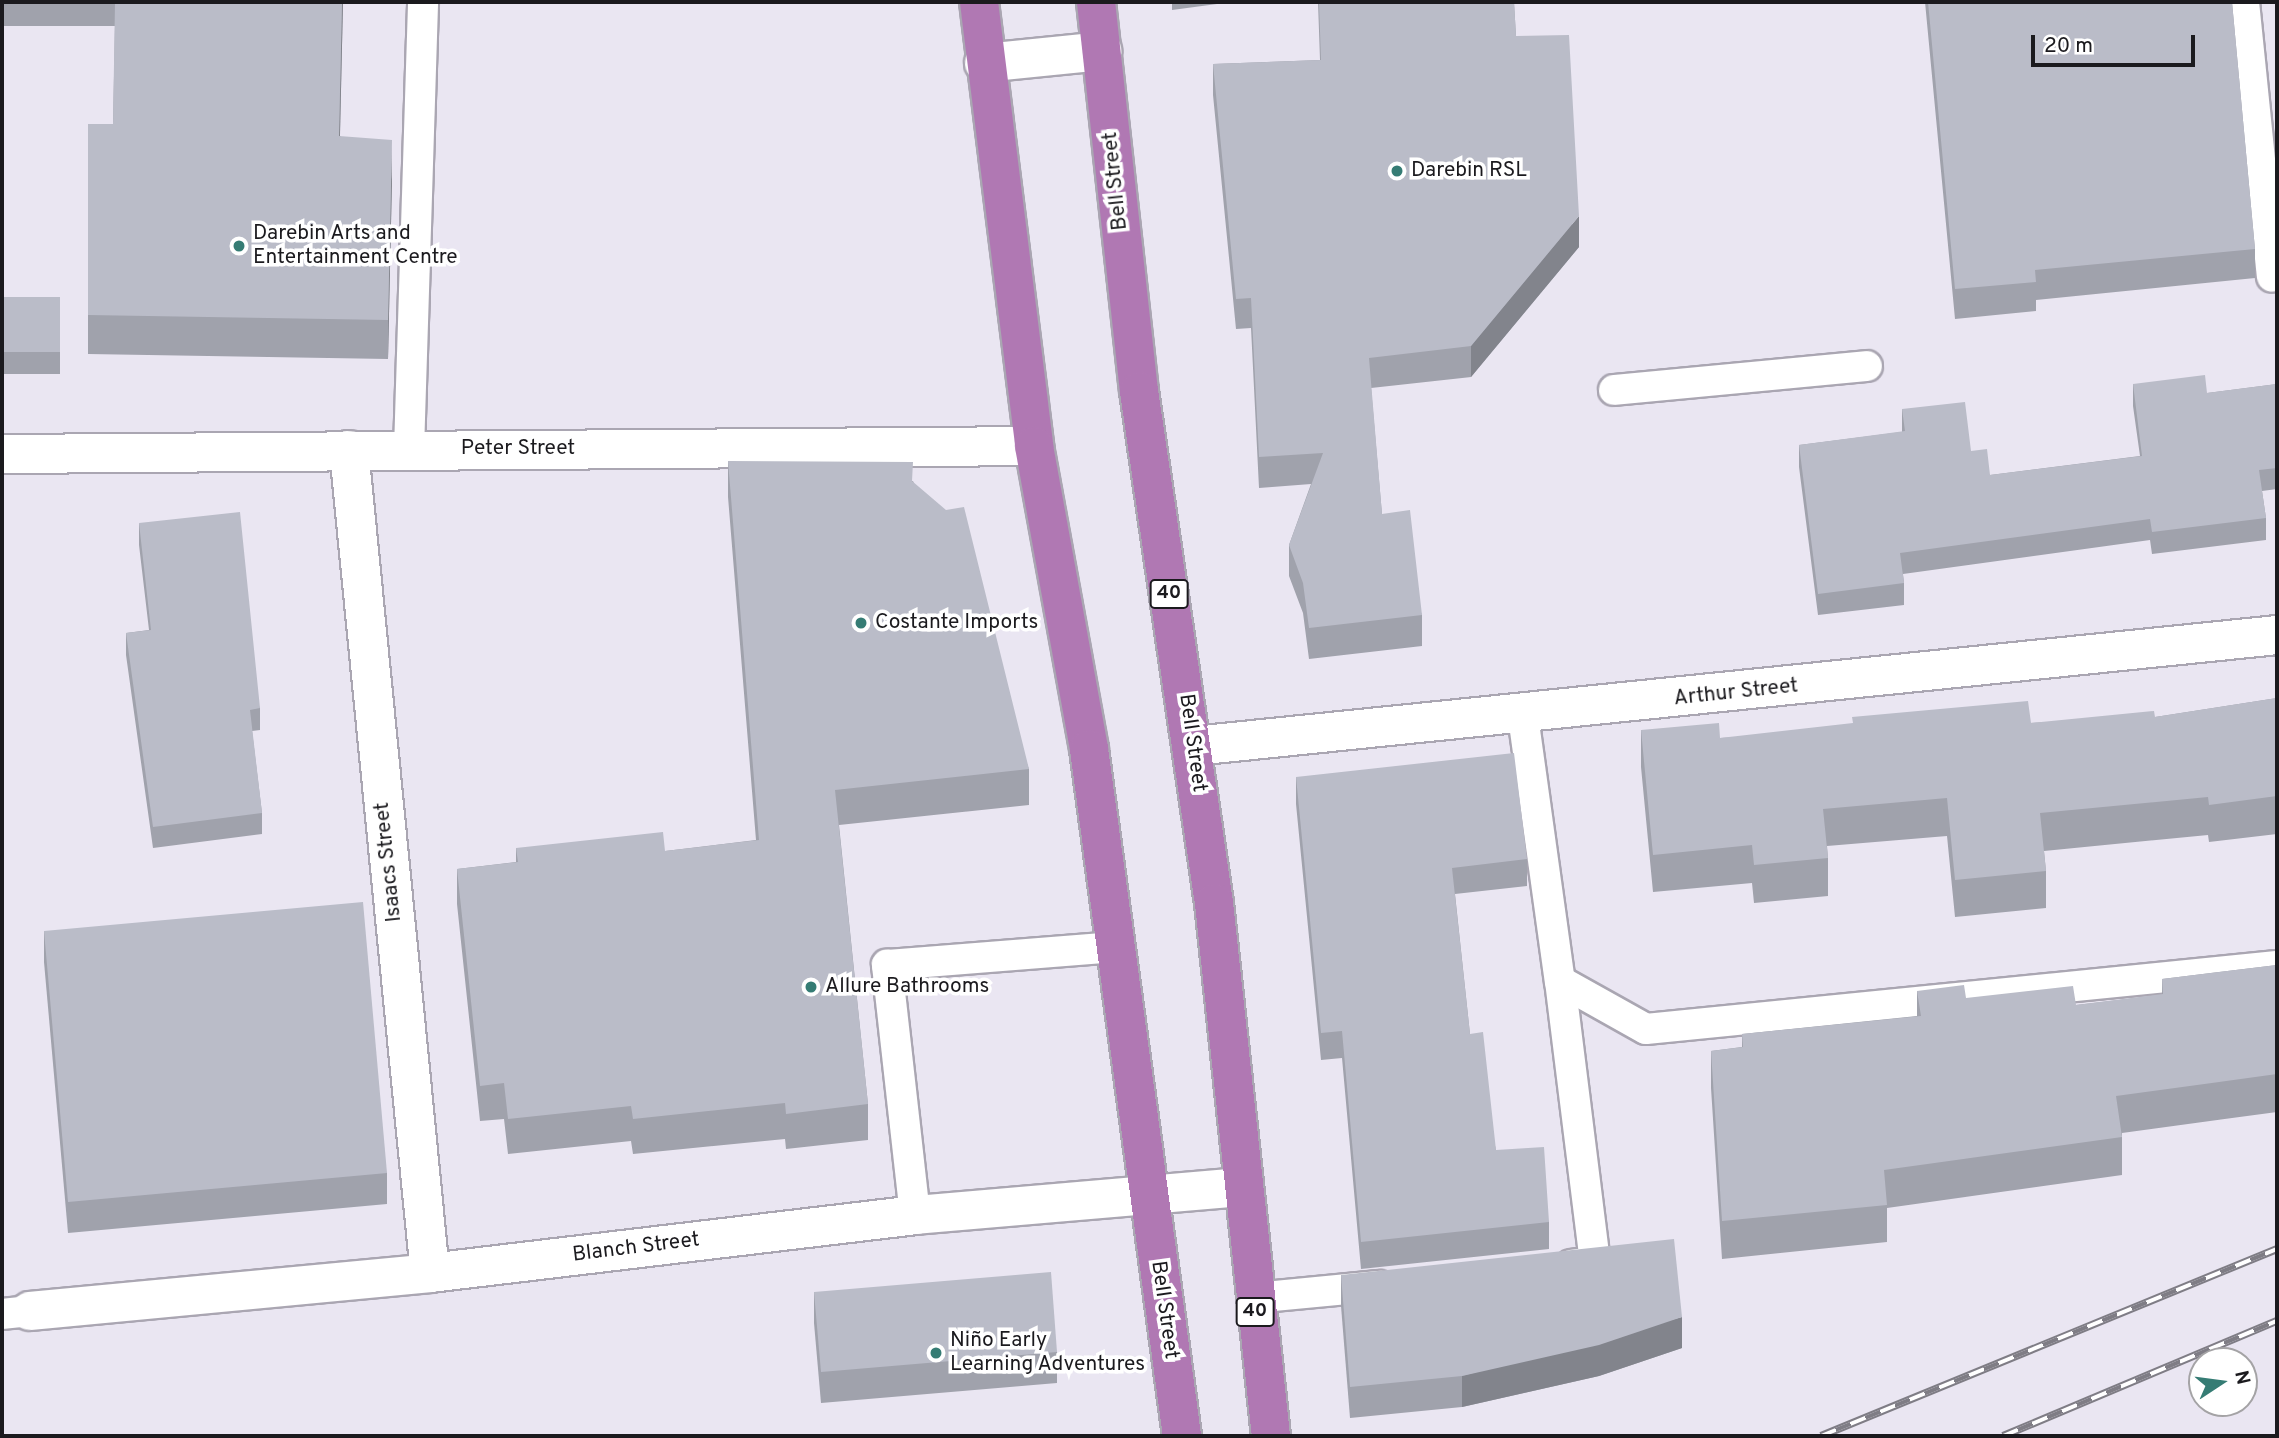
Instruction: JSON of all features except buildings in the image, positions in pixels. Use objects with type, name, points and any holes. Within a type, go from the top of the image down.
[{"type":"highway","name":"Bell Street","points":[[1096,2],[1139,391],[1194,746],[1271,1436]]},
{"type":"highway","name":"Bell Street","points":[[979,3],[984,63],[1034,446],[1116,947],[1182,1436]]},
{"type":"street","points":[[984,63],[1101,51]]},
{"type":"street","name":"Peter Street","points":[[2,454],[1034,446]]},
{"type":"street","name":"Isaacs Street","points":[[349,450],[430,1273]]},
{"type":"street","name":"Arthur Street","points":[[1194,746],[1523,716],[2277,635]]},
{"type":"street","name":"Blanch Street","points":[[16,1313],[430,1273],[915,1215],[1243,1187]]},
{"type":"lane","points":[[408,450],[423,2]]},
{"type":"lane","points":[[2244,2],[2272,277]]},
{"type":"lane","points":[[1614,390],[1867,366]]},
{"type":"lane","points":[[1523,716],[1595,1262],[1541,1268]]},
{"type":"lane","points":[[915,1215],[887,965],[1116,947]]},
{"type":"lane","points":[[1560,981],[1646,1029],[2277,966]]},
{"type":"lane","points":[[1254,1298],[1405,1283]]},
{"type":"railway","points":[[1821,1436],[2277,1249]]},
{"type":"railway","points":[[2003,1436],[2277,1321]]},
{"type":"place","name":"Darebin RSL","points":[[1397,171]]},
{"type":"place","name":"Darebin Arts and Entertainment Centre","points":[[239,246]]},
{"type":"place","name":"Costante Imports","points":[[861,623]]},
{"type":"place","name":"Allure Bathrooms","points":[[811,987]]},
{"type":"place","name":"Niño Early Learning Adventures","points":[[936,1353]]}]
